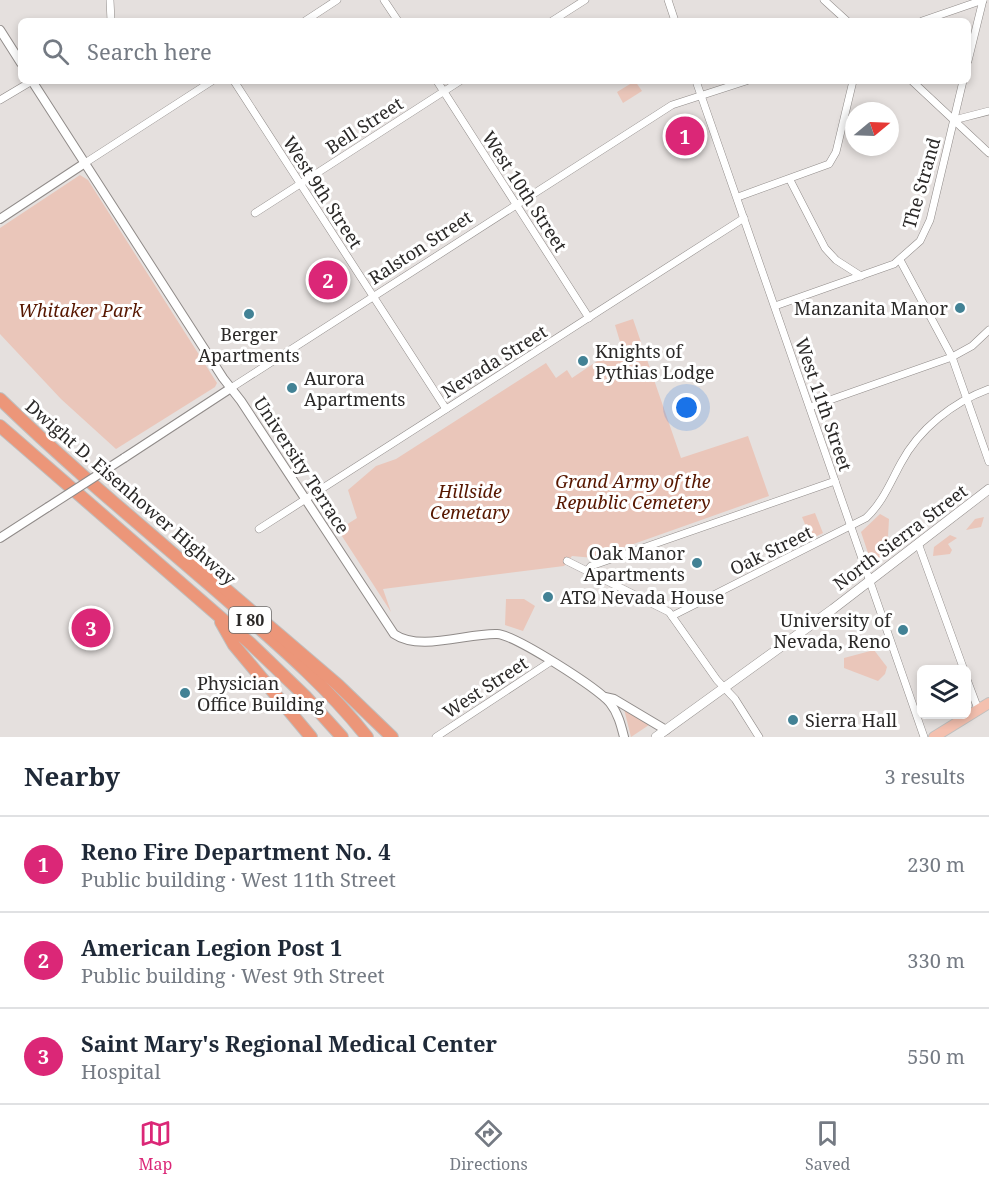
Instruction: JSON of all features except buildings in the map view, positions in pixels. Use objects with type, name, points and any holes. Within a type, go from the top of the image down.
[{"type":"highway","name":"Dwight D. Eisenhower Highway","points":[[0,399],[125,512],[299,663],[367,737]]},
{"type":"highway","name":"Dwight D. Eisenhower Highway","points":[[0,426],[217,613],[305,696],[342,737]]},
{"type":"highway","points":[[125,512],[207,572],[361,706],[392,737]]},
{"type":"highway","points":[[217,613],[234,645],[311,737]]},
{"type":"main road","name":"North Sierra Street","points":[[656,737],[870,580],[989,489]]},
{"type":"main road","points":[[934,737],[989,703]]},
{"type":"street","points":[[110,0],[111,18]]},
{"type":"street","points":[[309,18],[337,0]]},
{"type":"street","points":[[384,0],[396,18]]},
{"type":"street","points":[[557,18],[585,0]]},
{"type":"street","points":[[668,0],[674,18]]},
{"type":"street","points":[[824,0],[844,18]]},
{"type":"street","points":[[931,18],[983,0]]},
{"type":"street","points":[[971,49],[983,0]]},
{"type":"street","points":[[0,30],[18,58]]},
{"type":"street","points":[[0,100],[27,84]]},
{"type":"street","name":"University Terrace","points":[[34,84],[387,627],[400,639],[413,642],[500,634],[515,640],[604,697],[615,711],[624,737]]},
{"type":"street","points":[[0,219],[207,84]]},
{"type":"street","name":"West 9th Street","points":[[236,84],[446,410]]},
{"type":"street","name":"West 10th Street","points":[[439,84],[589,318]]},
{"type":"street","name":"Bell Street","points":[[255,213],[455,84]]},
{"type":"street","name":"West 11th Street","points":[[697,84],[924,737]]},
{"type":"street","name":"Ralston Street","points":[[0,538],[672,105],[737,84]]},
{"type":"street","points":[[738,197],[823,168],[833,158],[852,84]]},
{"type":"street","points":[[915,84],[989,153]]},
{"type":"street","name":"The Strand","points":[[775,306],[900,260],[925,234],[962,84]]},
{"type":"street","points":[[954,120],[989,111]]},
{"type":"street","points":[[790,180],[825,248],[836,260],[861,276]]},
{"type":"street","name":"Nevada Street","points":[[259,529],[744,218]]},
{"type":"street","points":[[900,260],[952,357],[989,462]]},
{"type":"street","points":[[810,407],[952,357],[972,346],[989,330]]},
{"type":"street","name":"Oak Street","points":[[672,616],[866,519],[878,507],[902,460],[928,428],[967,399],[989,389]]},
{"type":"street","points":[[587,571],[591,566],[835,481]]},
{"type":"street","points":[[918,543],[963,665]]},
{"type":"street","points":[[567,561],[662,607],[672,616],[724,688],[735,699],[759,737]]},
{"type":"street","name":"West Street","points":[[436,737],[550,662]]},
{"type":"street","points":[[971,690],[978,709]]},
{"type":"street","points":[[604,697],[614,699],[666,730]]},
{"type":"green space","points":[[630,84],[637,84],[642,91],[623,103],[617,92]]},
{"type":"green space","name":"Whitaker Park","points":[[80,175],[88,180],[217,383],[215,387],[116,449],[61,399],[0,334],[0,228]]},
{"type":"green space","name":"Hillside Cemetary","points":[[633,319],[681,458],[748,436],[769,496],[594,558],[572,556],[564,566],[383,589],[391,612],[338,530],[357,518],[348,490],[376,466],[396,459],[546,363],[556,378],[567,370],[572,378],[621,345],[615,325]]},
{"type":"green space","points":[[815,513],[823,533],[811,539],[802,517]]},
{"type":"green space","points":[[880,514],[889,519],[887,555],[874,562],[870,559],[861,532]]},
{"type":"green space","points":[[984,517],[981,527],[966,530],[975,519]]},
{"type":"green space","points":[[950,535],[957,538],[948,544],[952,550],[950,554],[933,556],[934,547]]},
{"type":"green space","points":[[506,599],[524,599],[535,606],[523,631],[505,625]]},
{"type":"green space","points":[[874,650],[887,667],[885,674],[878,681],[844,668],[844,658]]},
{"type":"green space","points":[[624,709],[649,724],[649,725],[631,737]]},
{"type":"place","name":"Reno Fire Department No. 4","points":[[685,136]]},
{"type":"place","name":"American Legion Post 1","points":[[328,280]]},
{"type":"place","name":"Manzanita Manor","points":[[960,308]]},
{"type":"place","name":"Berger Apartments","points":[[249,314]]},
{"type":"place","name":"Knights of Pythias Lodge","points":[[583,361]]},
{"type":"place","name":"Aurora Apartments","points":[[292,388]]},
{"type":"place","name":"Oak Manor Apartments","points":[[697,563]]},
{"type":"place","name":"ΑΤΩ Nevada House","points":[[548,597]]},
{"type":"place","name":"Saint Mary's Regional Medical Center","points":[[91,628]]},
{"type":"place","name":"University of Nevada, Reno","points":[[903,630]]},
{"type":"place","name":"Physician Office Building","points":[[185,693]]},
{"type":"place","name":"Sierra Hall","points":[[793,720]]},
{"type":"park label","name":"Grand Army of the Republic Cemetery","points":[[633,491]]}]
